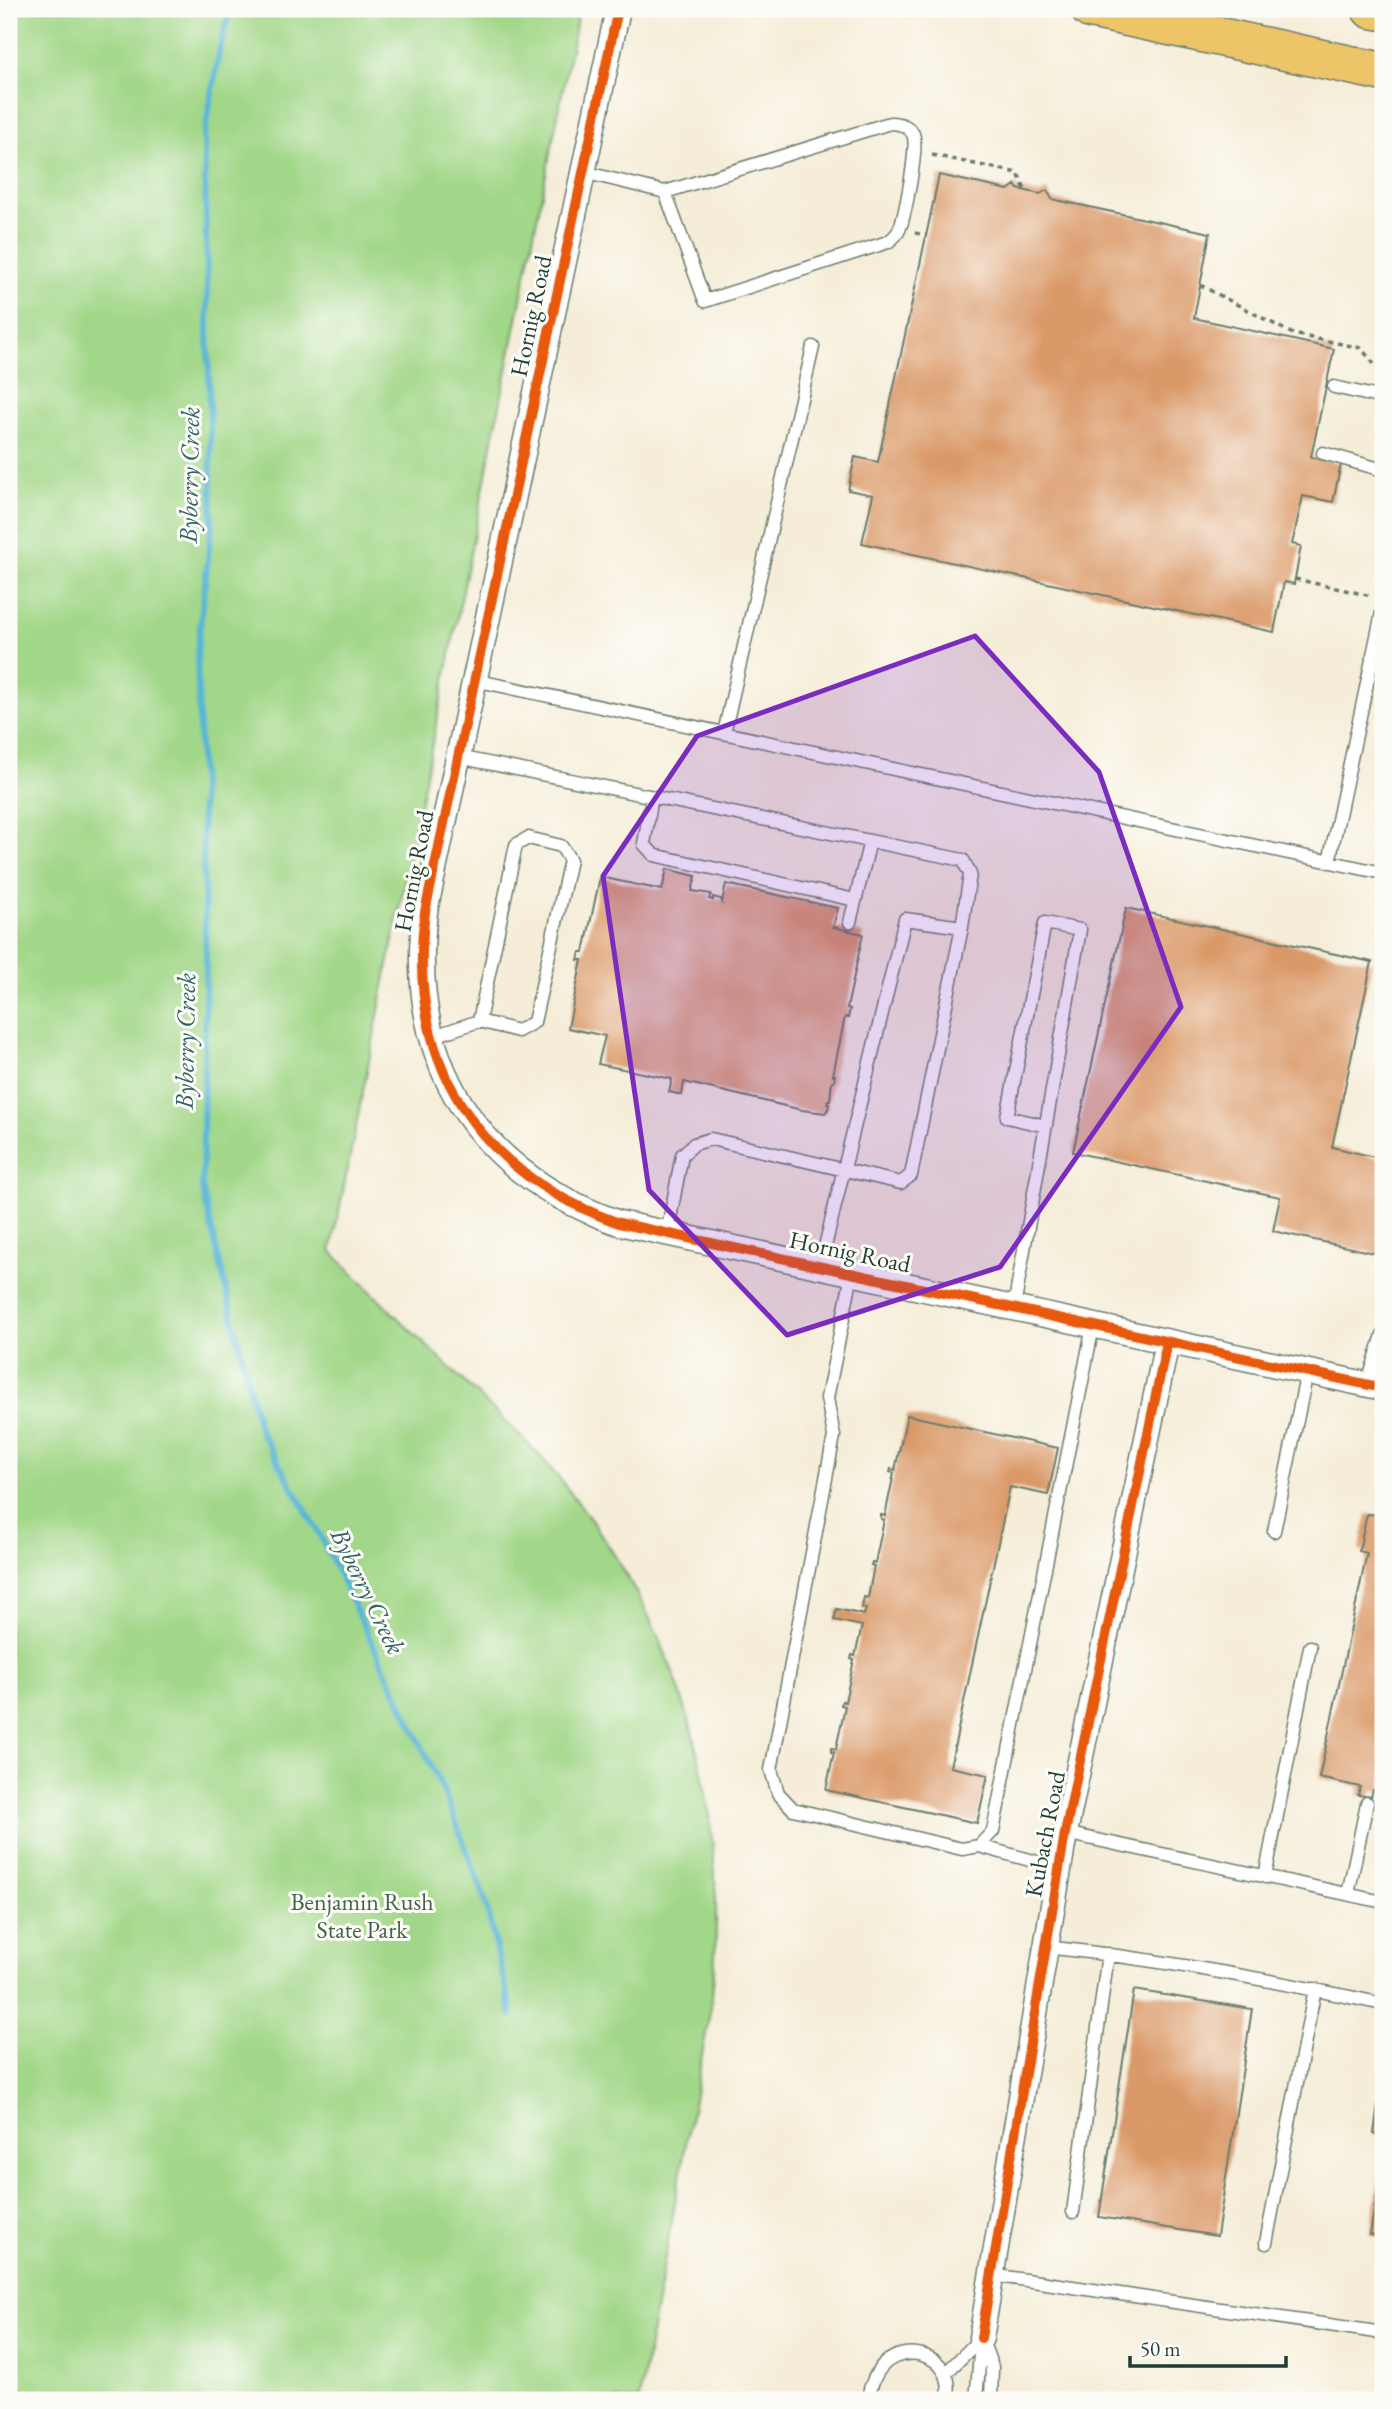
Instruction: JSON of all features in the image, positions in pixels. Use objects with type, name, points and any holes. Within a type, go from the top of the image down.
[{"type":"highway","points":[[1090,9],[1383,72]]},
{"type":"highway","points":[[1371,9],[1383,11]]},
{"type":"street","name":"Hornig Road","points":[[618,9],[422,935],[421,989],[431,1037],[459,1101],[488,1140],[515,1168],[562,1200],[619,1223],[1375,1386]]},
{"type":"street","name":"Kubach Road","points":[[981,2338],[1065,1833],[1167,1342]]},
{"type":"lane","points":[[583,172],[665,192],[890,123],[908,127],[916,144],[899,230],[888,242],[705,301],[665,192]]},
{"type":"lane","points":[[724,733],[813,347]]},
{"type":"lane","points":[[1334,387],[1383,398]]},
{"type":"lane","points":[[1324,453],[1383,470]]},
{"type":"lane","points":[[1329,862],[1383,608]]},
{"type":"lane","points":[[474,680],[1383,873]]},
{"type":"lane","points":[[458,757],[963,860],[970,874],[962,927],[911,1175],[901,1183],[711,1139],[694,1144],[682,1155],[667,1234]]},
{"type":"lane","points":[[652,797],[644,844],[654,855],[855,900]]},
{"type":"lane","points":[[431,1037],[479,1021],[518,1031],[534,1022],[570,860],[561,846],[528,838],[516,845],[479,1021]]},
{"type":"lane","points":[[850,922],[870,841]]},
{"type":"lane","points":[[820,1267],[905,919],[962,927]]},
{"type":"lane","points":[[1014,1309],[1046,1126],[1080,930],[1045,923],[1007,1117],[1046,1126]]},
{"type":"lane","points":[[1383,1075],[1383,1082]]},
{"type":"lane","points":[[852,1274],[827,1398],[834,1436],[771,1770],[778,1793],[793,1808],[962,1849],[979,1846],[1059,1868]]},
{"type":"lane","points":[[979,1846],[993,1831],[1093,1326]]},
{"type":"lane","points":[[1375,1386],[1383,1335]]},
{"type":"lane","points":[[1273,1531],[1307,1372]]},
{"type":"lane","points":[[1265,1877],[1310,1647]]},
{"type":"lane","points":[[1348,1894],[1367,1803]]},
{"type":"lane","points":[[1065,1833],[1383,1902]]},
{"type":"lane","points":[[1045,1947],[1108,1954],[1315,1989],[1383,2004]]},
{"type":"lane","points":[[1073,2211],[1108,1954]]},
{"type":"lane","points":[[1266,2243],[1315,1989]]},
{"type":"lane","points":[[992,2275],[1383,2333]]},
{"type":"lane","points":[[946,2373],[981,2338]]},
{"type":"lane","points":[[976,2400],[981,2338]]},
{"type":"lane","points":[[981,2338],[992,2367],[991,2400]]},
{"type":"lane","points":[[869,2400],[868,2394],[876,2374],[884,2364],[896,2356],[912,2352],[930,2357],[946,2373],[950,2388],[947,2400]]},
{"type":"path","points":[[932,155],[1018,173],[1025,190]]},
{"type":"path","points":[[1200,285],[1293,334],[1361,348],[1383,375]]},
{"type":"path","points":[[1295,579],[1383,598]]},
{"type":"highlighted area","points":[[975,636],[1099,772],[1181,1007],[1000,1267],[787,1335],[649,1190],[603,876],[697,736]]},
{"type":"green space","name":"Benjamin Rush State Park","points":[[9,9],[579,9],[331,1251],[540,1456],[588,1516],[629,1579],[662,1644],[687,1712],[704,1782],[714,1854],[716,1929],[711,2006],[639,2400],[9,2400]]},
{"type":"building","points":[[939,175],[1008,190],[1015,185],[1018,189],[1040,194],[1047,190],[1052,199],[1210,233],[1194,318],[1334,349],[1311,457],[1341,464],[1333,502],[1303,496],[1292,544],[1301,546],[1294,584],[1284,582],[1274,632],[862,543],[873,495],[848,490],[855,457],[878,462]]},
{"type":"building","points":[[667,869],[696,876],[692,891],[711,894],[709,899],[713,900],[713,897],[721,899],[722,902],[726,884],[838,908],[833,927],[863,934],[847,1008],[850,1009],[848,1018],[845,1017],[834,1081],[825,1113],[684,1082],[682,1095],[669,1092],[672,1079],[598,1064],[605,1036],[568,1028],[582,960],[578,960],[580,952],[584,952],[600,877],[662,890]]},
{"type":"building","points":[[1126,908],[1372,962],[1332,1147],[1383,1159],[1383,1255],[1273,1231],[1280,1197],[1073,1152]]},
{"type":"building","points":[[907,1415],[1058,1448],[1048,1495],[1010,1487],[950,1767],[988,1775],[977,1823],[826,1790],[834,1752],[831,1752],[831,1748],[836,1749],[845,1706],[841,1705],[842,1701],[845,1702],[854,1660],[851,1659],[852,1655],[855,1656],[862,1626],[834,1620],[837,1609],[864,1615],[864,1597],[868,1598],[874,1566],[871,1565],[872,1562],[875,1563],[884,1520],[881,1515],[885,1516],[894,1473],[890,1472],[891,1469],[895,1470]]},
{"type":"building","points":[[1367,1514],[1383,1515],[1383,1792],[1373,1790],[1371,1797],[1358,1795],[1360,1787],[1319,1778],[1367,1553],[1359,1551]]},
{"type":"building","points":[[1134,1990],[1252,2009],[1217,2236],[1099,2217]]},
{"type":"building","points":[[1379,2097],[1383,2098],[1383,2136],[1374,2134]]},
{"type":"building","points":[[1383,2160],[1383,2237],[1370,2235]]},
{"type":"waterway","name":"Byberry Creek","points":[[230,9],[204,137],[212,522],[197,653],[206,957],[202,1188],[259,1429],[320,1535],[445,1794],[484,1896],[512,2015]]},
{"type":"cycle path","points":[[618,9],[425,912],[422,967],[427,1017],[441,1064],[462,1105],[490,1142],[526,1175],[569,1201],[619,1223],[1383,1388]]},
{"type":"cycle path","points":[[981,2338],[1065,1833],[1167,1342]]}]
